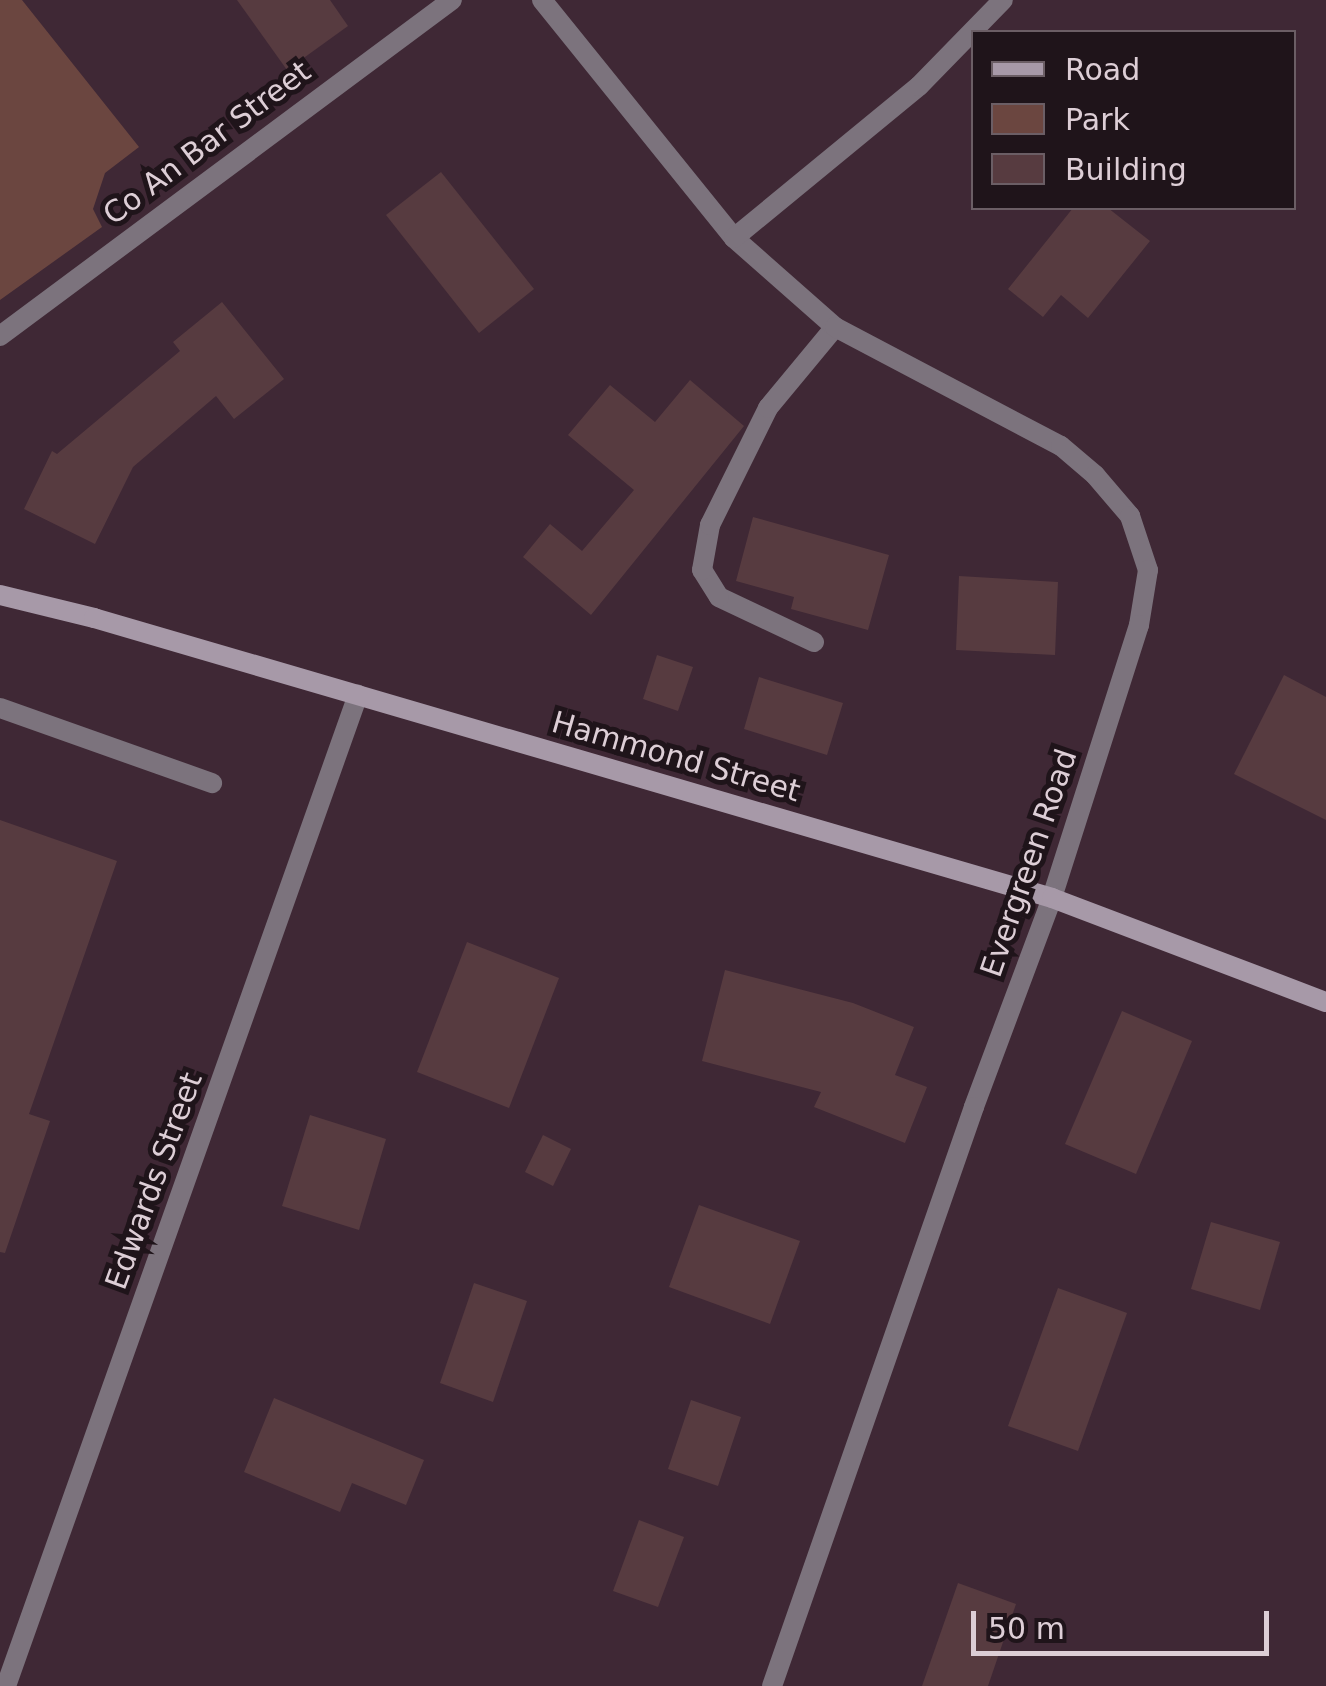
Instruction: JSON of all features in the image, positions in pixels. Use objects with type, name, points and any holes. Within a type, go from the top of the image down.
[{"type":"street","name":"Co An Bar Street","points":[[0,336],[452,0]]},
{"type":"street","name":"Evergreen Road","points":[[542,0],[734,238],[835,328],[1061,446],[1095,475],[1130,516],[1148,570],[1139,625],[1052,898],[974,1107],[772,1686]]},
{"type":"street","points":[[974,30],[1004,0]]},
{"type":"street","points":[[734,238],[919,86],[971,33]]},
{"type":"street","points":[[814,642],[719,596],[702,570],[710,526],[768,408],[835,328]]},
{"type":"street","name":"Hammond Street","points":[[0,595],[1052,898],[1326,1002]]},
{"type":"street","name":"Edwards Street","points":[[6,1686],[358,695]]},
{"type":"street","points":[[0,708],[212,783]]},
{"type":"green space","points":[[0,0],[22,0],[139,147],[105,173],[93,209],[102,227],[0,300]]},
{"type":"building","points":[[237,0],[330,0],[348,26],[287,70]]},
{"type":"building","points":[[441,172],[534,289],[479,333],[386,215]]},
{"type":"building","points":[[1071,210],[1111,210],[1150,241],[1088,318],[1061,295],[1043,317],[1008,289]]},
{"type":"building","points":[[222,302],[284,379],[234,419],[216,396],[133,467],[95,544],[24,509],[52,451],[57,454],[180,351],[173,342]]},
{"type":"building","points":[[690,380],[744,426],[591,615],[523,557],[550,524],[582,551],[634,490],[568,435],[610,385],[655,422]]},
{"type":"building","points":[[753,517],[889,555],[868,630],[791,609],[794,597],[736,581]]},
{"type":"building","points":[[959,576],[1058,582],[1055,655],[956,650]]},
{"type":"building","points":[[657,655],[693,667],[678,711],[643,699]]},
{"type":"building","points":[[1284,675],[1326,697],[1326,820],[1234,774]]},
{"type":"building","points":[[759,677],[843,703],[827,755],[744,729]]},
{"type":"building","points":[[0,820],[117,861],[29,1114],[50,1121],[5,1253],[0,1252]]},
{"type":"building","points":[[467,942],[559,978],[509,1108],[417,1072]]},
{"type":"building","points":[[725,970],[853,1003],[914,1027],[895,1075],[927,1087],[905,1143],[814,1107],[821,1092],[702,1061]]},
{"type":"building","points":[[1122,1011],[1192,1041],[1136,1174],[1065,1144]]},
{"type":"building","points":[[310,1115],[386,1139],[359,1230],[282,1206]]},
{"type":"building","points":[[543,1135],[571,1149],[553,1186],[525,1172]]},
{"type":"building","points":[[699,1205],[800,1241],[770,1324],[669,1287]]},
{"type":"building","points":[[1211,1222],[1280,1242],[1260,1310],[1191,1289]]},
{"type":"building","points":[[474,1283],[527,1301],[493,1402],[440,1383]]},
{"type":"building","points":[[1058,1288],[1127,1313],[1078,1451],[1008,1426]]},
{"type":"building","points":[[274,1398],[424,1460],[406,1505],[352,1483],[340,1512],[244,1472]]},
{"type":"building","points":[[691,1400],[741,1417],[718,1486],[668,1469]]},
{"type":"building","points":[[639,1520],[684,1537],[658,1607],[613,1591]]},
{"type":"building","points":[[958,1583],[1016,1604],[988,1686],[922,1686]]}]
